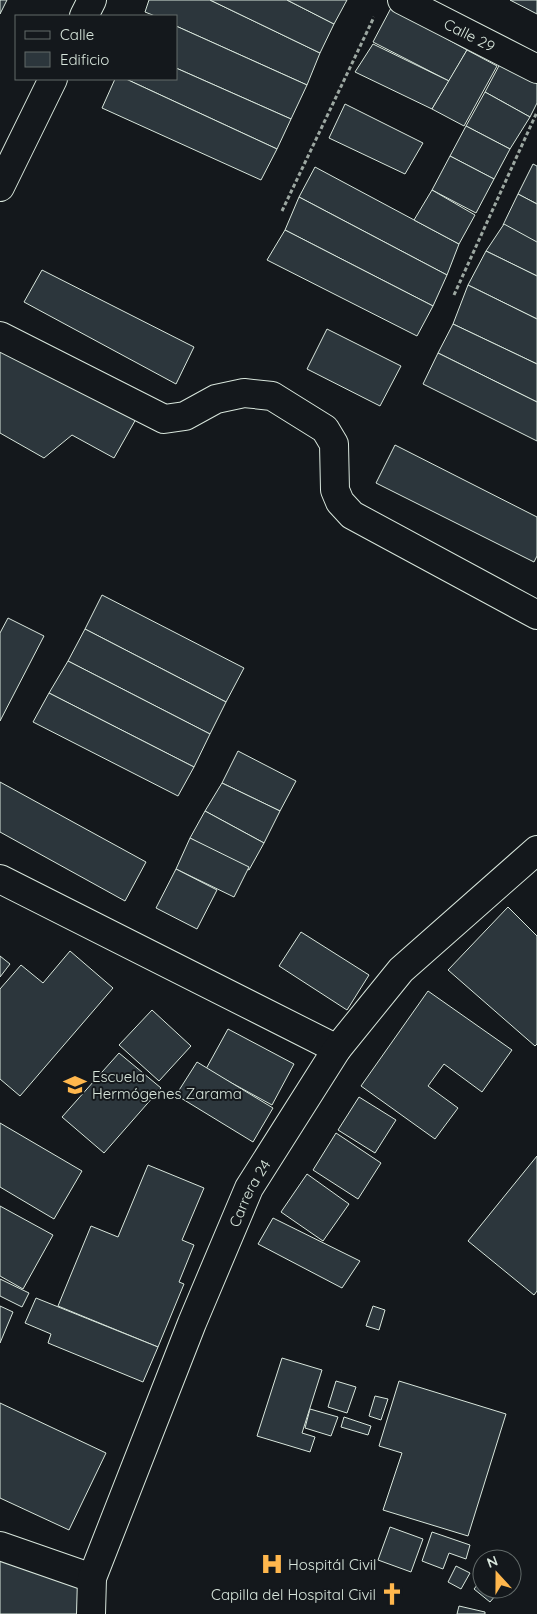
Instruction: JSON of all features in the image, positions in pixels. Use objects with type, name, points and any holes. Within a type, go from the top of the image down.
[{"type":"street","points":[[84,15],[92,0]]},
{"type":"street","name":"Calle 29","points":[[390,4],[537,69]]},
{"type":"street","points":[[0,187],[53,80]]},
{"type":"street","points":[[0,336],[164,419],[186,416],[216,399],[244,393],[272,396],[325,429],[334,444],[335,490],[340,502],[352,515],[537,614]]},
{"type":"street","name":"Carrera 24","points":[[91,1614],[92,1578],[192,1323],[249,1188],[337,1048],[401,970],[537,850]]},
{"type":"street","points":[[0,879],[337,1048]]},
{"type":"street","points":[[0,1546],[92,1578]]},
{"type":"path","points":[[282,211],[390,4]]},
{"type":"path","points":[[454,295],[537,112]]},
{"type":"building","points":[[0,0],[7,0],[0,14]]},
{"type":"building","points":[[149,0],[210,0],[320,53],[307,85],[178,27],[178,15],[152,15],[145,12]]},
{"type":"building","points":[[210,0],[287,0],[334,24],[320,53]]},
{"type":"building","points":[[287,0],[347,0],[334,24]]},
{"type":"building","points":[[510,0],[537,0],[537,14]]},
{"type":"building","points":[[391,8],[467,50],[449,81],[373,42]]},
{"type":"building","points":[[178,27],[307,85],[291,119],[178,69]]},
{"type":"building","points":[[373,44],[449,81],[432,109],[355,72]]},
{"type":"building","points":[[467,50],[497,66],[464,126],[432,109]]},
{"type":"building","points":[[501,62],[537,82],[537,103],[530,117],[485,92]]},
{"type":"building","points":[[178,69],[291,119],[277,149],[128,80],[178,80]]},
{"type":"building","points":[[115,80],[128,80],[277,149],[261,180],[102,108]]},
{"type":"building","points":[[485,92],[530,117],[510,149],[466,126]]},
{"type":"building","points":[[345,104],[423,143],[405,174],[329,138]]},
{"type":"building","points":[[466,126],[510,149],[494,179],[450,156]]},
{"type":"building","points":[[450,156],[494,179],[476,213],[432,190]]},
{"type":"building","points":[[533,164],[537,166],[537,204],[518,194]]},
{"type":"building","points":[[315,167],[459,244],[447,275],[299,197]]},
{"type":"building","points":[[432,190],[475,215],[459,244],[414,220]]},
{"type":"building","points":[[518,194],[537,204],[537,243],[503,225]]},
{"type":"building","points":[[299,197],[447,275],[433,306],[285,230]]},
{"type":"building","points":[[504,224],[537,242],[537,276],[486,251]]},
{"type":"building","points":[[285,230],[433,306],[417,336],[267,260]]},
{"type":"building","points":[[486,251],[537,276],[537,319],[468,285]]},
{"type":"building","points":[[42,270],[194,347],[176,384],[24,302]]},
{"type":"building","points":[[468,285],[537,319],[537,364],[453,324]]},
{"type":"building","points":[[453,324],[537,364],[537,402],[438,353]]},
{"type":"building","points":[[327,329],[401,366],[380,406],[307,369]]},
{"type":"building","points":[[0,344],[136,419],[114,458],[72,435],[44,458],[0,433]]},
{"type":"building","points":[[438,353],[537,402],[537,441],[423,384]]},
{"type":"building","points":[[395,445],[537,517],[537,556],[534,562],[376,483]]},
{"type":"building","points":[[102,595],[244,668],[226,702],[85,629]]},
{"type":"building","points":[[8,618],[44,636],[0,721],[0,633]]},
{"type":"building","points":[[85,629],[226,702],[210,734],[68,661]]},
{"type":"building","points":[[68,661],[210,734],[194,767],[49,693]]},
{"type":"building","points":[[49,693],[194,767],[178,796],[33,722]]},
{"type":"building","points":[[238,751],[296,781],[280,811],[222,783]]},
{"type":"building","points":[[0,782],[146,862],[125,901],[0,832]]},
{"type":"building","points":[[222,783],[280,811],[264,843],[205,811]]},
{"type":"building","points":[[205,811],[264,843],[249,870],[190,838]]},
{"type":"building","points":[[190,838],[249,867],[234,897],[176,869]]},
{"type":"building","points":[[176,869],[217,890],[197,929],[156,908]]},
{"type":"building","points":[[508,907],[537,936],[537,1044],[535,1046],[448,970]]},
{"type":"building","points":[[301,932],[369,975],[347,1010],[279,966]]},
{"type":"building","points":[[70,951],[113,988],[20,1096],[0,1079],[0,989],[21,965],[43,983]]},
{"type":"building","points":[[0,956],[10,964],[0,977]]},
{"type":"building","points":[[428,991],[512,1050],[482,1092],[444,1064],[428,1086],[458,1108],[435,1139],[361,1086]]},
{"type":"building","points":[[152,1010],[191,1046],[159,1081],[119,1045]]},
{"type":"building","points":[[228,1029],[294,1064],[272,1105],[206,1069]]},
{"type":"building","points":[[119,1053],[161,1088],[104,1153],[62,1117]]},
{"type":"building","points":[[197,1062],[273,1108],[253,1142],[176,1095]]},
{"type":"building","points":[[359,1097],[396,1120],[375,1153],[338,1130]]},
{"type":"building","points":[[0,1123],[82,1171],[54,1219],[0,1187]]},
{"type":"building","points":[[336,1133],[381,1163],[358,1199],[313,1170]]},
{"type":"building","points":[[537,1156],[537,1291],[534,1295],[468,1241]]},
{"type":"building","points":[[148,1165],[204,1188],[182,1240],[194,1245],[179,1282],[184,1284],[158,1347],[58,1306],[91,1226],[118,1237]]},
{"type":"building","points":[[307,1174],[349,1204],[323,1241],[281,1212]]},
{"type":"building","points":[[0,1206],[53,1235],[23,1289],[0,1276]]},
{"type":"building","points":[[273,1218],[360,1261],[342,1288],[258,1244]]},
{"type":"building","points":[[0,1279],[29,1293],[22,1307],[0,1296]]},
{"type":"building","points":[[36,1298],[158,1347],[143,1382],[48,1343],[51,1334],[25,1323]]},
{"type":"building","points":[[0,1306],[13,1312],[0,1343]]},
{"type":"building","points":[[373,1306],[385,1310],[379,1330],[366,1326]]},
{"type":"building","points":[[282,1358],[322,1370],[302,1433],[315,1437],[310,1452],[257,1436]]},
{"type":"building","points":[[336,1381],[356,1387],[347,1413],[328,1407]]},
{"type":"building","points":[[399,1381],[506,1414],[468,1536],[383,1510],[402,1453],[379,1446]]},
{"type":"building","points":[[375,1396],[388,1399],[381,1420],[369,1416]]},
{"type":"building","points":[[0,1403],[106,1453],[69,1530],[0,1498]]},
{"type":"building","points":[[310,1409],[338,1417],[331,1436],[305,1428]]},
{"type":"building","points":[[344,1417],[371,1426],[368,1435],[341,1427]]},
{"type":"building","points":[[390,1527],[423,1539],[411,1572],[378,1560]]},
{"type":"building","points":[[432,1532],[470,1545],[466,1559],[449,1553],[443,1569],[422,1561]]},
{"type":"building","points":[[0,1555],[79,1576],[78,1614],[0,1614]]},
{"type":"building","points":[[456,1566],[470,1573],[461,1589],[448,1582]]},
{"type":"building","points":[[459,1606],[485,1612],[485,1614],[457,1614]]},
{"type":"place","name":"Escuela Hermógenes Zarama","points":[[75,1085]]},
{"type":"place","name":"Hospitál Civil","points":[[272,1564]]},
{"type":"place","name":"Capilla del Hospital Civil","points":[[392,1594]]}]
